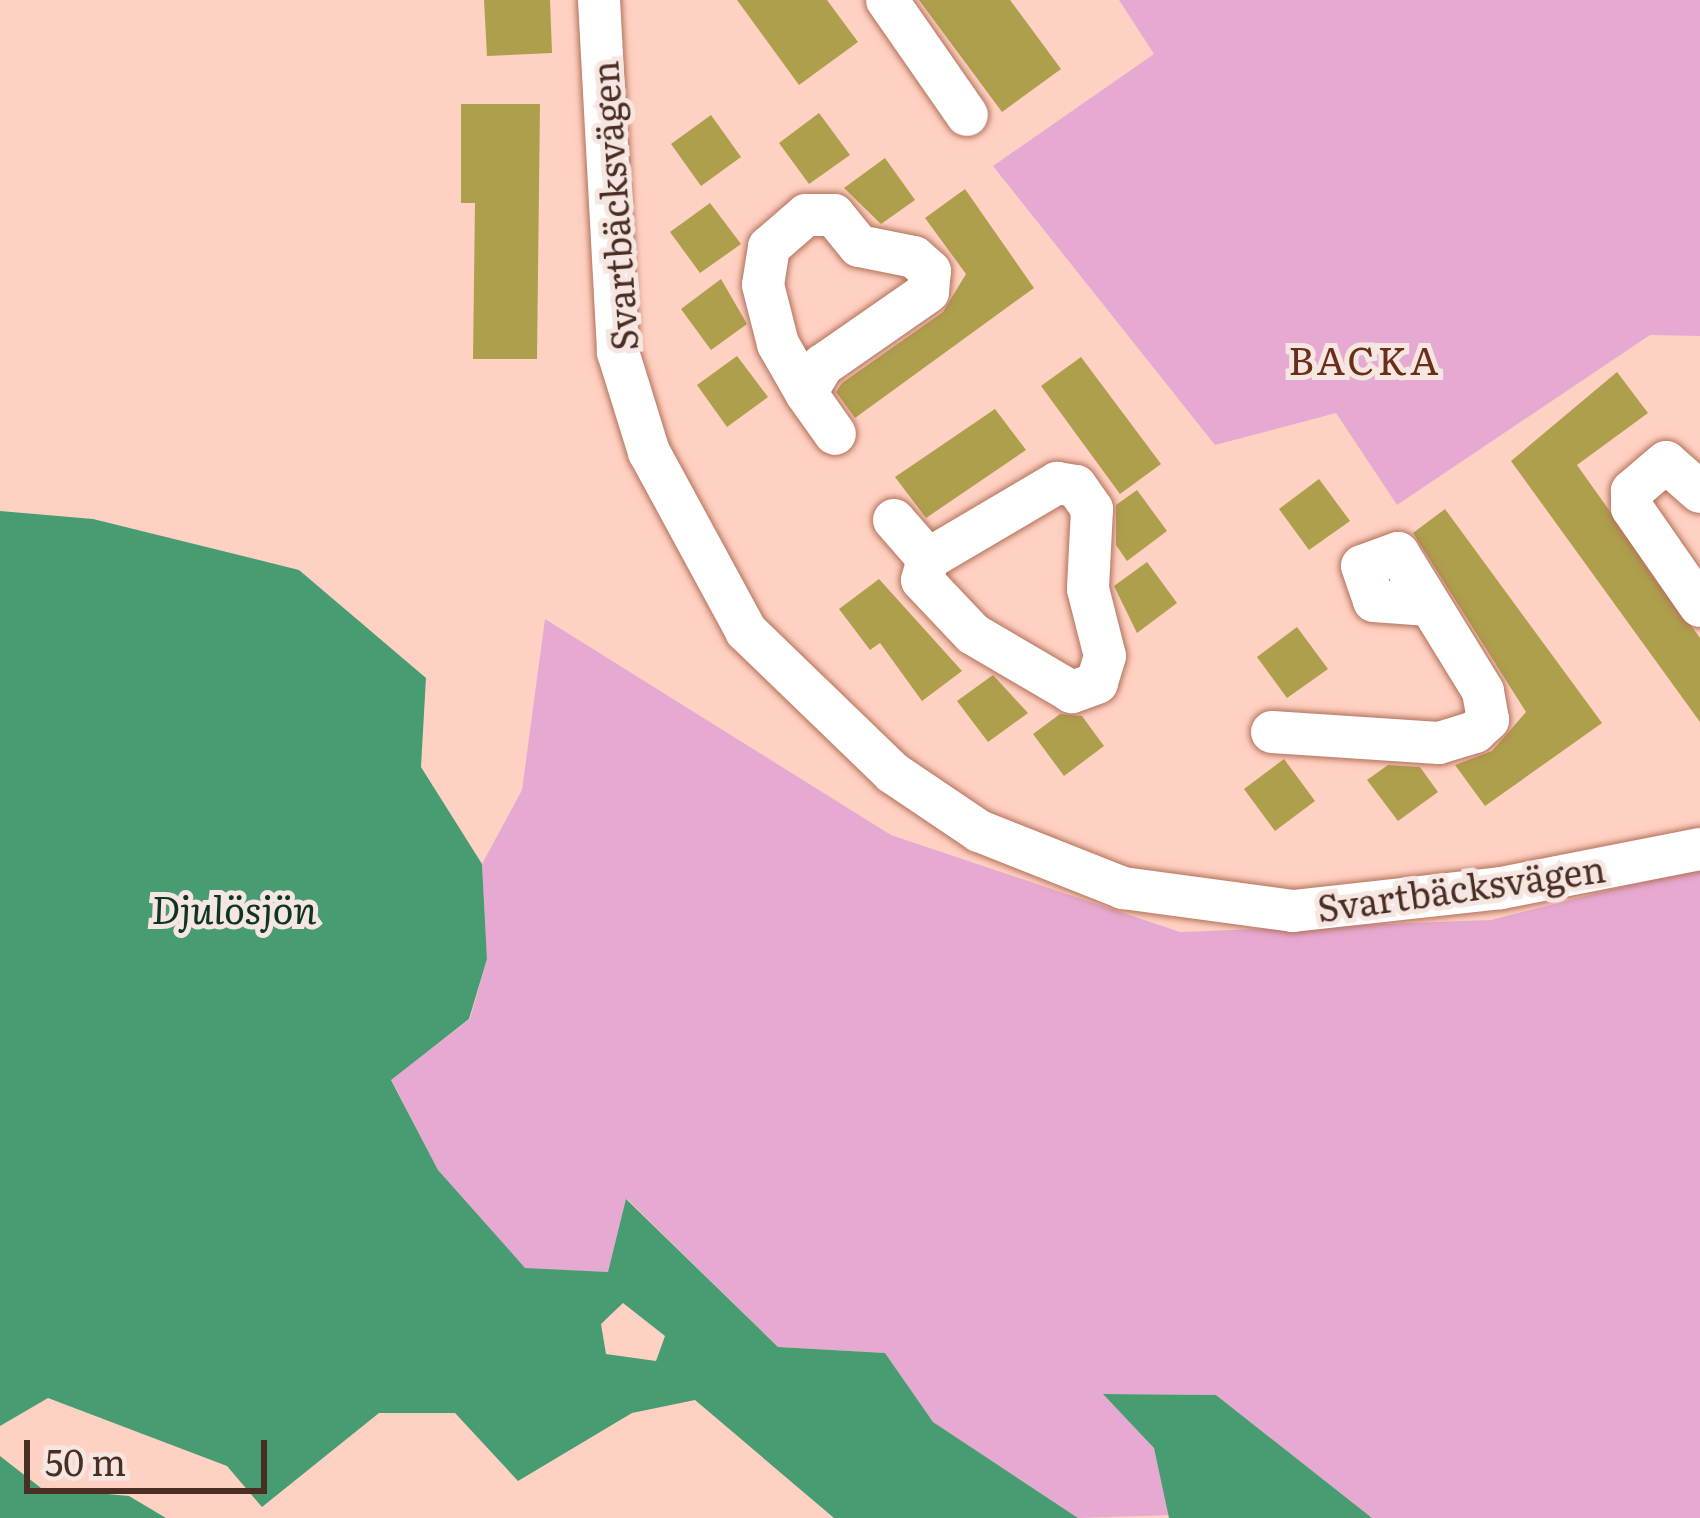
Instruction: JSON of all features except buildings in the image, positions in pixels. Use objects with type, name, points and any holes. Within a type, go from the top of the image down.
[{"type":"street","name":"Svartbäcksvägen","points":[[599,0],[619,352],[649,452],[746,631],[893,773],[979,831],[1123,888],[1293,911],[1501,888],[1700,849]]},
{"type":"street","points":[[887,0],[967,115]]},
{"type":"street","points":[[806,393],[823,365],[928,292],[930,271],[914,256],[859,246],[834,215],[806,215],[769,247],[763,285],[778,344],[806,393],[835,434]]},
{"type":"street","points":[[1700,492],[1666,462],[1632,491],[1632,508],[1700,606]]},
{"type":"street","points":[[1057,483],[1076,486],[1092,509],[1088,589],[1105,656],[1097,683],[1072,692],[973,634],[922,580],[928,559],[1057,483]]},
{"type":"street","points":[[894,520],[928,559]]},
{"type":"street","points":[[1272,732],[1439,743],[1475,732],[1488,720],[1484,692],[1429,605]]},
{"type":"shaded area","points":[[1119,0],[1700,0],[1700,336],[1650,335],[1397,505],[1336,413],[1215,445],[993,166],[1154,54]]},
{"type":"shaded area","points":[[545,619],[891,835],[1180,932],[1491,920],[1700,867],[1700,1518],[1372,1518],[1216,1395],[1106,1394],[1154,1448],[1173,1515],[1078,1518],[933,1422],[885,1353],[778,1347],[627,1199],[608,1272],[525,1269],[438,1170],[391,1079],[470,1019],[487,959],[482,864],[522,790]]},
{"type":"water","name":"Djulösjön","points":[[0,511],[93,519],[299,570],[426,678],[421,767],[482,864],[487,959],[469,1019],[391,1080],[438,1170],[525,1268],[608,1272],[626,1199],[778,1347],[885,1353],[933,1422],[1078,1518],[834,1518],[695,1400],[632,1413],[518,1481],[455,1413],[379,1413],[262,1507],[227,1466],[48,1398],[0,1426]],"holes":[[[623,1303],[665,1336],[656,1361],[606,1354],[601,1324]]]},
{"type":"water","points":[[1103,1394],[1216,1395],[1372,1518],[1169,1518],[1154,1448]]},
{"type":"water","points":[[0,1456],[41,1488],[129,1496],[166,1518],[0,1518]]},
{"type":"district","name":"BACKA","points":[[1365,358]]}]
